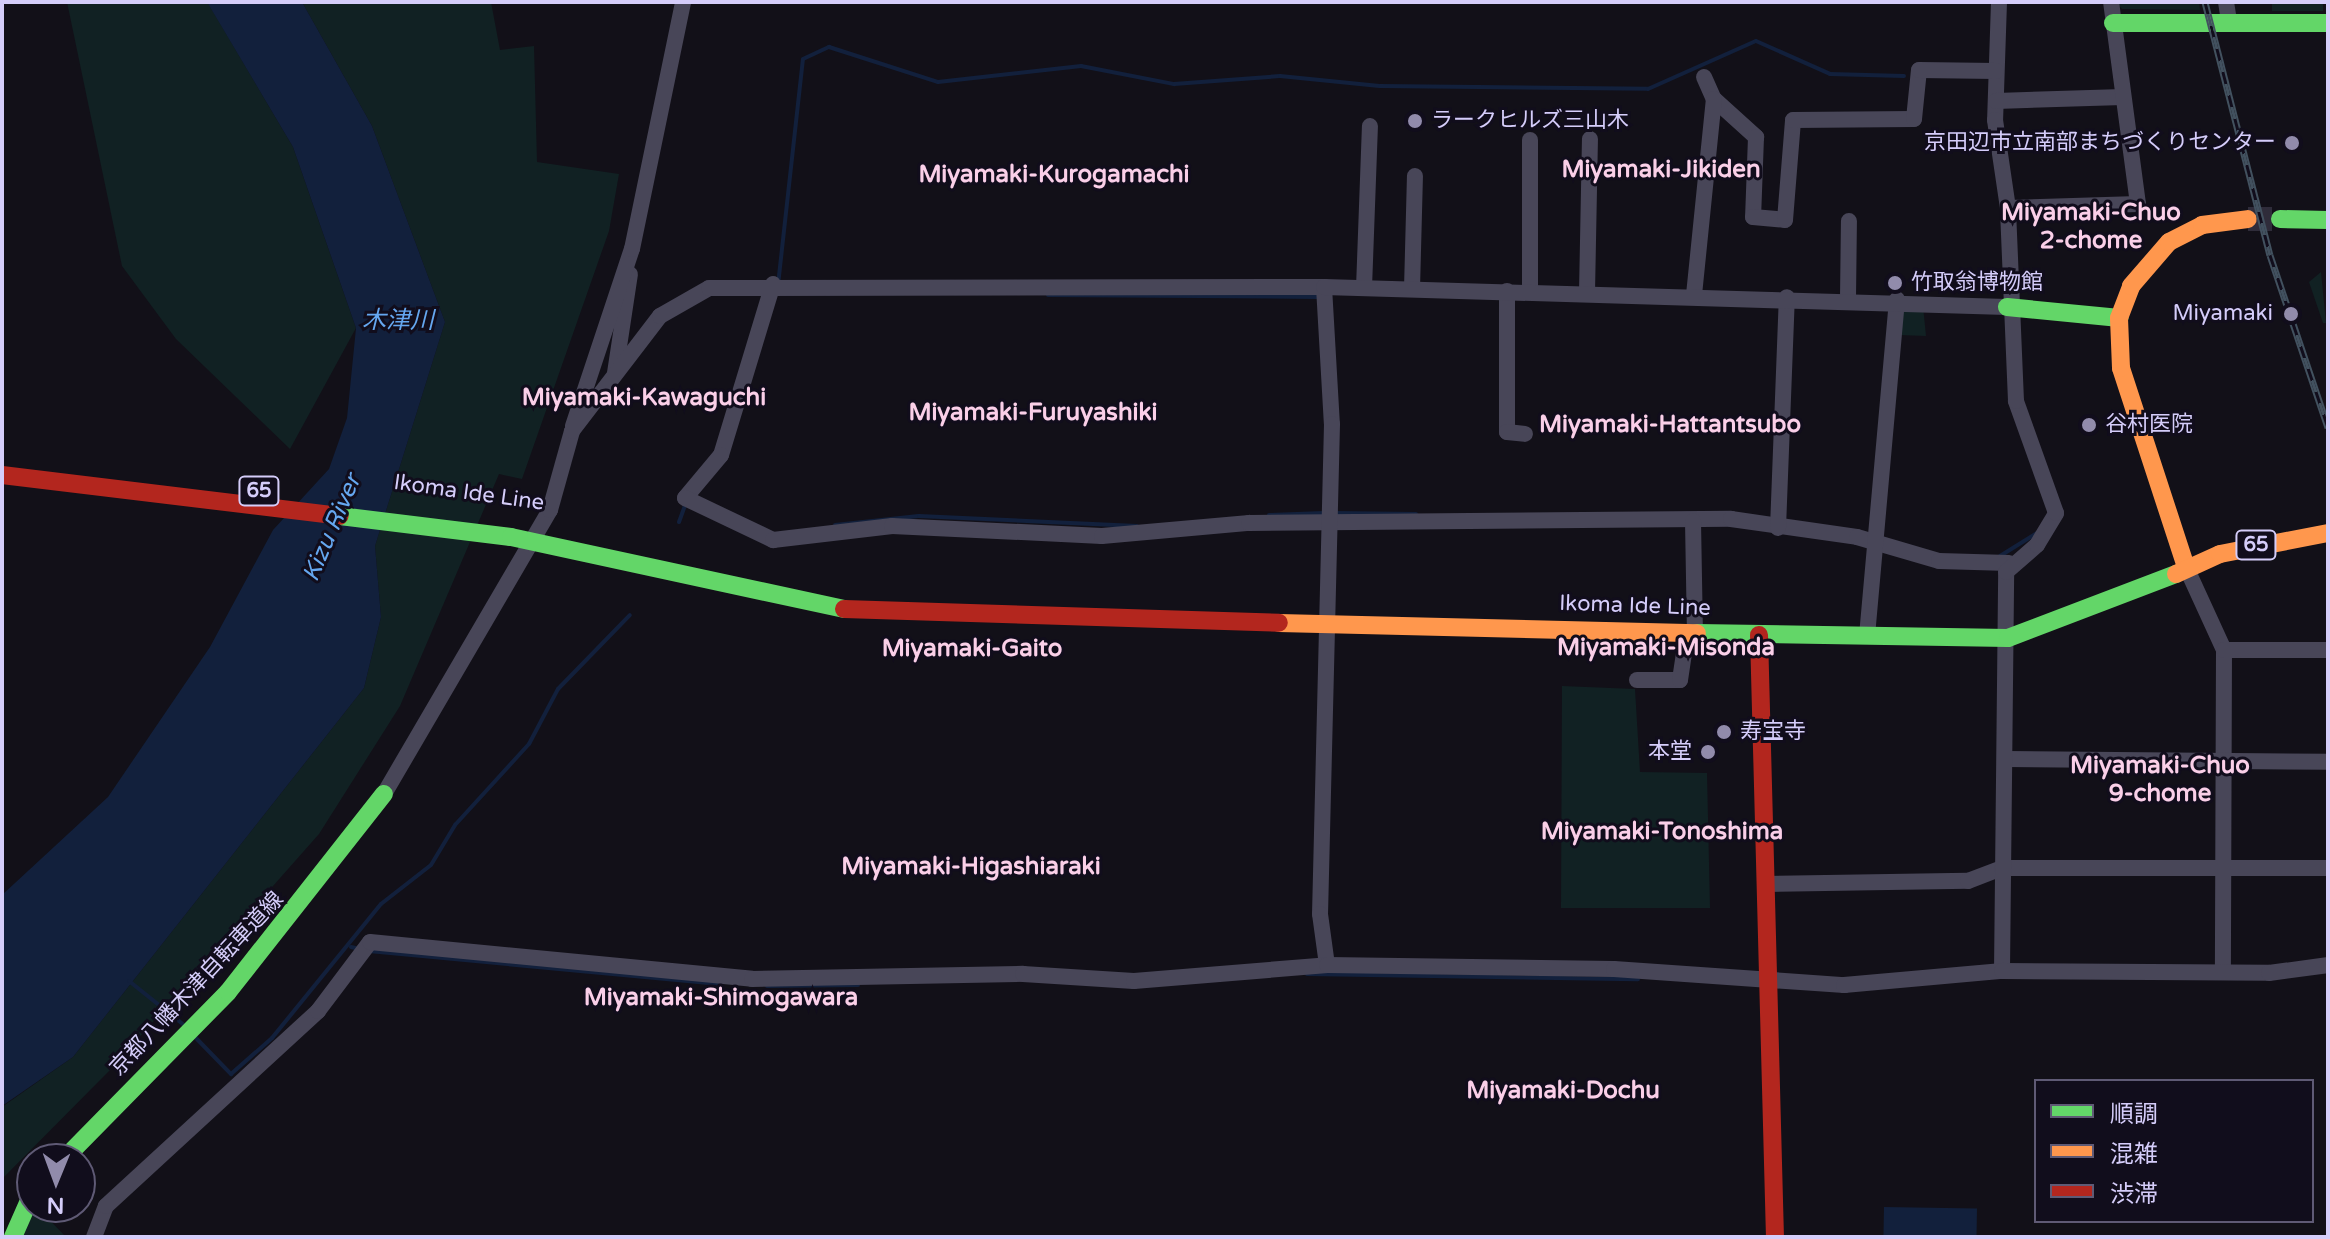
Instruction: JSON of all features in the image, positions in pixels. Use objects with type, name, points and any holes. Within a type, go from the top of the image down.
[{"type":"main road","points":[[2113,23],[2328,23]]},
{"type":"main road","points":[[2186,567],[2121,368],[2119,318],[2131,286],[2169,242],[2202,225],[2248,219]]},
{"type":"main road","points":[[2280,219],[2328,220]]},
{"type":"main road","points":[[2007,307],[2119,318]]},
{"type":"main road","name":"Ikoma Ide Line","points":[[2,460],[514,530],[811,606],[921,613],[1759,635],[2008,638],[2110,604],[2186,567],[2328,533]]},
{"type":"main road","name":"Ikoma Ide Line","points":[[2,475],[514,530]]},
{"type":"main road","points":[[1759,635],[1775,1237]]},
{"type":"main road","name":"京都八幡木津自転車道線","points":[[80,1143],[238,981],[384,794]]},
{"type":"street","points":[[615,373],[632,249],[683,2]]},
{"type":"street","points":[[773,284],[721,455],[685,498],[698,510],[792,543],[892,526],[1102,536],[1331,522],[1693,521],[1778,528],[1877,543],[1939,561],[2009,563],[2037,545],[2056,513],[2016,401],[2007,307],[2008,208],[1996,101],[1999,2]]},
{"type":"street","points":[[2008,208],[2138,204],[2111,2]]},
{"type":"street","points":[[2226,2],[2229,22]]},
{"type":"street","points":[[1704,77],[1714,99],[1756,137],[1753,217],[1785,220],[1793,120],[1914,119],[1919,70],[1996,71]]},
{"type":"street","points":[[1996,101],[2123,97]]},
{"type":"street","points":[[1694,295],[1714,99]]},
{"type":"street","points":[[1364,288],[1370,126]]},
{"type":"street","points":[[1587,293],[1590,139]]},
{"type":"street","points":[[1530,140],[1530,292]]},
{"type":"street","points":[[1412,289],[1415,176]]},
{"type":"street","points":[[1848,298],[1849,221]]},
{"type":"street","points":[[384,794],[537,534],[632,249]]},
{"type":"street","points":[[572,431],[660,316],[685,297],[773,284],[1324,287],[1897,299],[2007,307]]},
{"type":"street","points":[[1324,287],[1331,522],[1323,622],[1320,914],[1327,965]]},
{"type":"street","points":[[1507,291],[1507,432],[1525,434]]},
{"type":"street","points":[[1778,528],[1787,297]]},
{"type":"street","points":[[1867,636],[1897,299]]},
{"type":"street","points":[[1637,680],[1680,680],[1691,633],[1693,521]]},
{"type":"street","points":[[2002,971],[2009,563]]},
{"type":"street","points":[[2186,567],[2224,650],[2223,971]]},
{"type":"street","points":[[2224,650],[2328,650]]},
{"type":"street","points":[[2006,759],[2328,762]]},
{"type":"street","points":[[1766,884],[1968,881],[2002,868],[2328,868]]},
{"type":"street","points":[[94,1237],[106,1206],[318,1011],[370,942],[752,979],[1023,974],[1134,981],[1327,965],[1770,976],[1844,985],[2002,971],[2223,971],[2328,965]]},
{"type":"shaded area","points":[[67,2],[208,3],[293,147],[356,328],[290,449],[176,339],[122,266]]},
{"type":"shaded area","points":[[302,2],[491,2],[500,50],[534,46],[537,162],[619,174],[609,231],[522,479],[499,474],[400,706],[319,834],[113,1067],[38,1143],[16,1143],[16,1165],[2,1179],[2,1107],[73,1057],[364,688],[381,617],[375,546],[445,322],[372,126]]},
{"type":"shaded area","points":[[2116,2],[2199,2],[2200,10],[2122,9]]},
{"type":"shaded area","points":[[2272,2],[2323,2],[2323,11],[2272,11]]},
{"type":"shaded area","points":[[2321,272],[2326,323],[2323,323],[2309,282]]},
{"type":"shaded area","points":[[1901,304],[1923,306],[1926,336],[1899,335]]},
{"type":"shaded area","points":[[1562,686],[1635,689],[1640,772],[1707,773],[1710,908],[1561,908]]},
{"type":"shaded area","points":[[28,1223],[52,1223],[66,1237],[21,1237]]},
{"type":"water","points":[[207,2],[302,2],[372,126],[445,322],[375,546],[381,617],[364,688],[73,1057],[2,1106],[2,895],[108,797],[210,647],[273,530],[329,469],[347,418],[356,328],[293,147]]},
{"type":"water","points":[[1884,1207],[1977,1209],[1976,1237],[1883,1237]]},
{"type":"waterway","points":[[803,59],[829,47],[938,82],[1081,66],[1174,84],[1280,76],[1380,86],[1648,89],[1756,41],[1830,74],[1904,76]]},
{"type":"waterway","points":[[778,285],[803,59]]},
{"type":"waterway","points":[[1048,295],[1318,297]]},
{"type":"waterway","points":[[679,522],[686,503]]},
{"type":"waterway","points":[[1269,515],[1324,513]]},
{"type":"waterway","points":[[1333,513],[1416,514]]},
{"type":"waterway","points":[[835,525],[919,516],[1137,526]]},
{"type":"waterway","points":[[2000,556],[2037,533]]},
{"type":"waterway","points":[[195,1037],[231,1074],[272,1038],[381,904],[431,865],[455,825],[529,744],[558,689],[630,615]]},
{"type":"waterway","points":[[351,947],[360,949]]},
{"type":"waterway","points":[[369,951],[719,984]]},
{"type":"waterway","points":[[1307,974],[1638,979]]},
{"type":"waterway","points":[[129,981],[184,1025]]},
{"type":"waterway","points":[[767,986],[858,985]]},
{"type":"tunnel","points":[[2248,219],[2280,219]]},
{"type":"railway","points":[[2205,2],[2270,255],[2328,427]]},
{"type":"traffic: fast","points":[[2113,23],[2328,23]]},
{"type":"traffic: fast","points":[[2280,219],[2328,220]]},
{"type":"traffic: fast","points":[[2007,307],[2119,318]]},
{"type":"traffic: fast","points":[[340,516],[511,537],[844,609]]},
{"type":"traffic: fast","points":[[1697,633],[2008,638],[2176,574]]},
{"type":"traffic: fast","points":[[80,1143],[228,992],[384,794]]},
{"type":"traffic: fast","points":[[13,1237],[19,1223]]},
{"type":"traffic: slow","points":[[2186,567],[2121,368],[2119,318],[2131,286],[2169,242],[2202,225],[2248,219]]},
{"type":"traffic: slow","points":[[2176,574],[2220,554],[2328,533]]},
{"type":"traffic: slow","points":[[1279,623],[1697,633]]},
{"type":"traffic: jam","points":[[2,475],[340,516]]},
{"type":"traffic: jam","points":[[844,609],[1279,623]]},
{"type":"traffic: jam","points":[[1759,635],[1775,1237]]},
{"type":"place","name":"ラークヒルズ三山木","points":[[1415,121]]},
{"type":"place","name":"京田辺市立南部まちづくりセンター","points":[[2292,143]]},
{"type":"place","name":"竹取翁博物館","points":[[1895,283]]},
{"type":"place","name":"Miyamaki","points":[[2291,314]]},
{"type":"place","name":"谷村医院","points":[[2089,425]]},
{"type":"place","name":"寿宝寺","points":[[1724,732]]},
{"type":"place","name":"本堂","points":[[1708,752]]},
{"type":"district","name":"Miyamaki-Jikiden","points":[[1661,170]]},
{"type":"district","name":"Miyamaki-Kurogamachi","points":[[1054,175]]},
{"type":"district","name":"Miyamaki-Chuo 2-chome","points":[[2091,227]]},
{"type":"district","name":"Miyamaki-Kawaguchi","points":[[644,398]]},
{"type":"district","name":"Miyamaki-Furuyashiki","points":[[1033,413]]},
{"type":"district","name":"Miyamaki-Hattantsubo","points":[[1670,425]]},
{"type":"district","name":"Miyamaki-Misonda","points":[[1666,648]]},
{"type":"district","name":"Miyamaki-Gaito","points":[[972,649]]},
{"type":"district","name":"Miyamaki-Chuo 9-chome","points":[[2160,780]]},
{"type":"district","name":"Miyamaki-Tonoshima","points":[[1662,832]]},
{"type":"district","name":"Miyamaki-Higashiaraki","points":[[971,867]]},
{"type":"district","name":"Miyamaki-Shimogawara","points":[[721,998]]},
{"type":"district","name":"Miyamaki-Dochu","points":[[1563,1091]]},
{"type":"water label","name":"木津川","points":[[398,321]]},
{"type":"water label","name":"Kizu River","points":[[332,528]]}]
